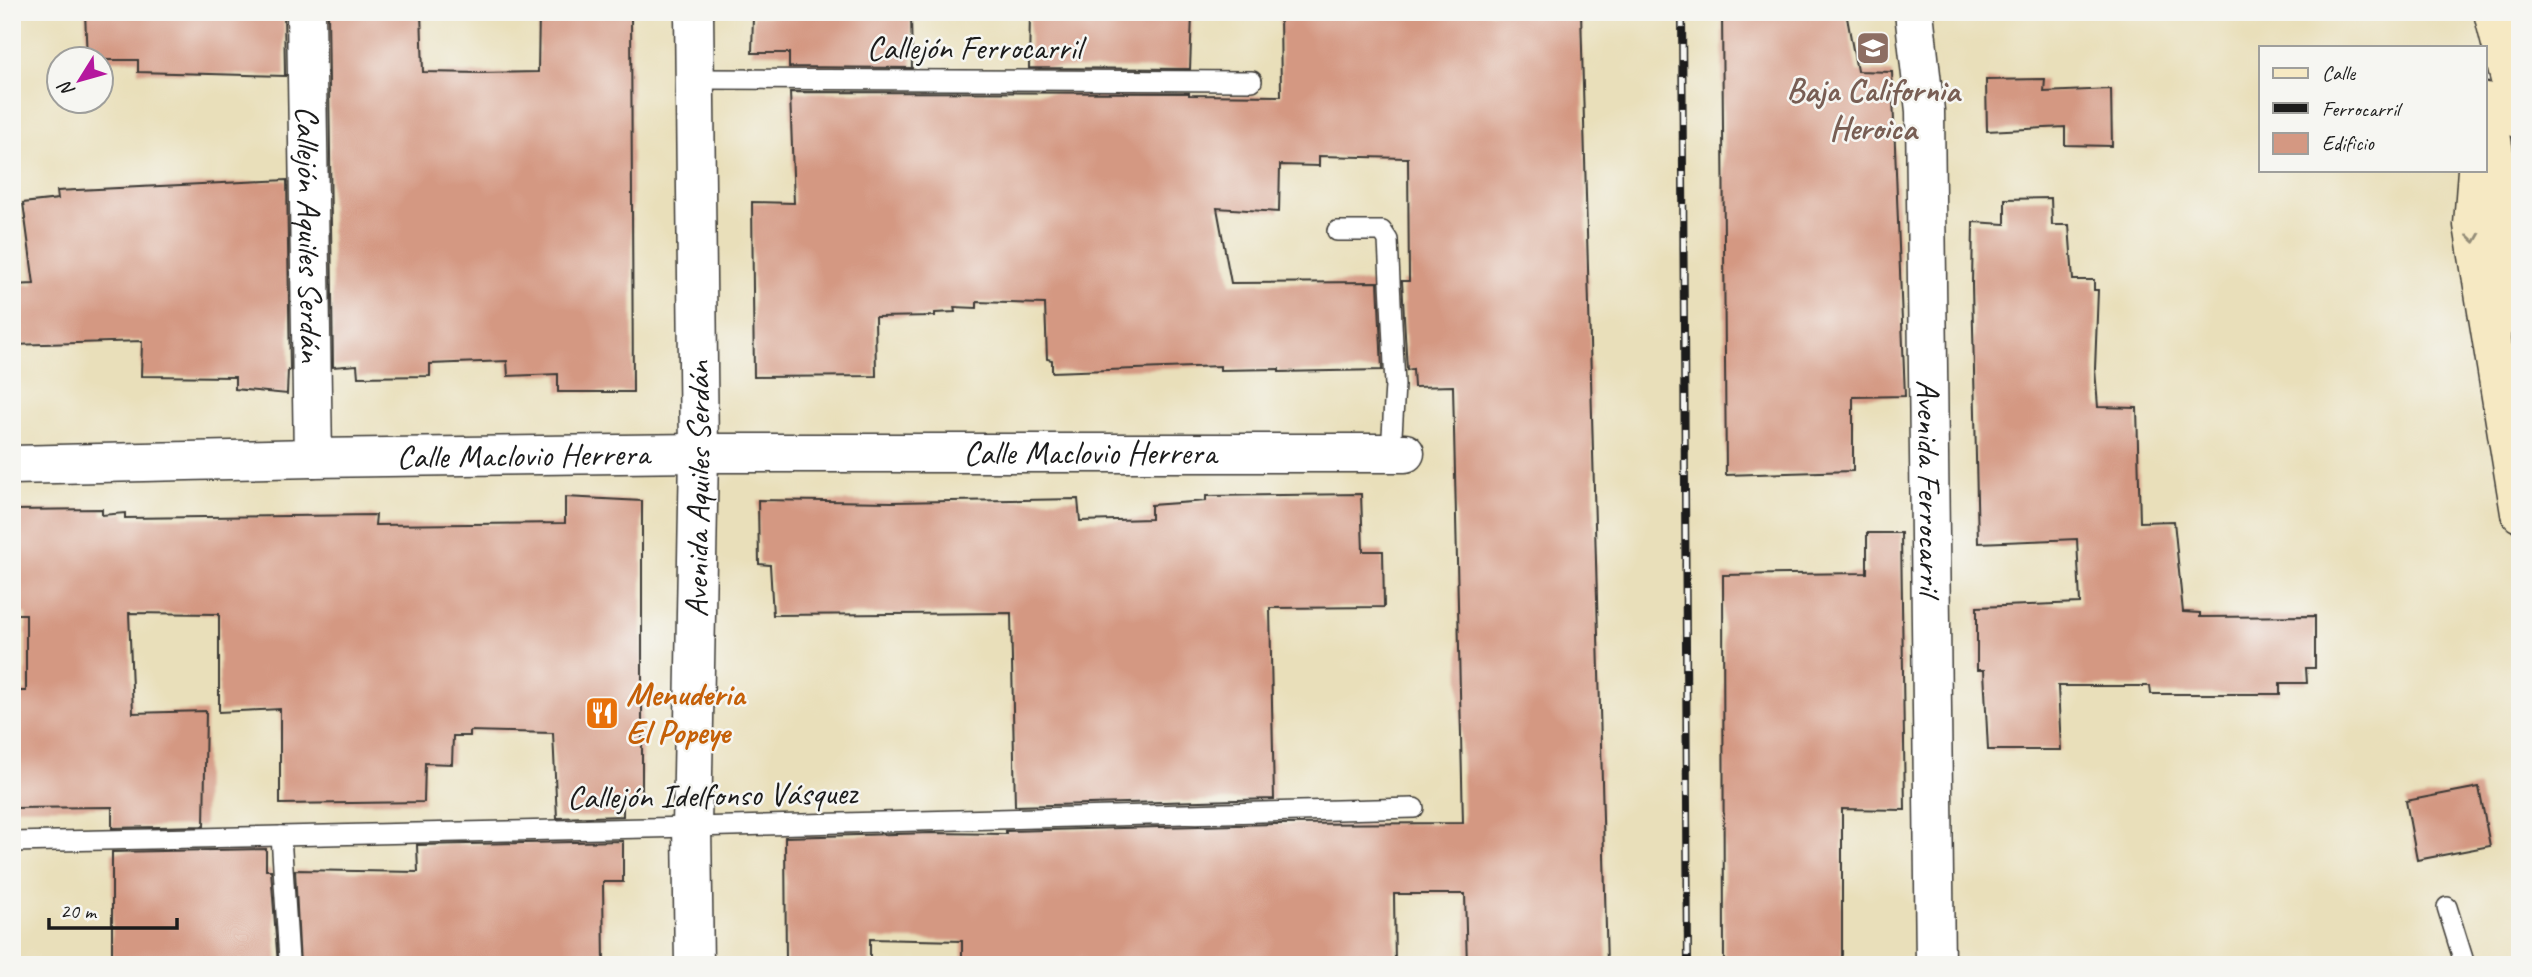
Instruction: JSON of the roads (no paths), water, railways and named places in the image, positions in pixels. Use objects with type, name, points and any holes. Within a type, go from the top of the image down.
[{"type":"main road","points":[[2483,12],[2484,46]]},
{"type":"main road","points":[[2493,12],[2520,119]]},
{"type":"main road","points":[[2486,99],[2520,318]]},
{"type":"main road","points":[[2477,172],[2474,237],[2520,513]]},
{"type":"street","name":"Callejón Aquiles Serdán","points":[[306,12],[313,458]]},
{"type":"street","name":"Avenida Aquiles Serdán","points":[[694,12],[699,453],[692,827],[694,965]]},
{"type":"street","name":"Avenida Ferrocarril","points":[[1914,12],[1925,111],[1935,965]]},
{"type":"street","name":"Calle Maclovio Herrera","points":[[12,465],[699,453],[1398,453]]},
{"type":"lane","name":"Callejón Ferrocarril","points":[[696,79],[1252,81]]},
{"type":"lane","points":[[1337,232],[1382,231],[1388,240],[1398,453]]},
{"type":"lane","name":"Callejón Idelfonso Vásquez","points":[[12,842],[1414,808]]},
{"type":"lane","points":[[281,836],[289,960]]},
{"type":"lane","points":[[2447,907],[2465,965]]},
{"type":"railway","points":[[1682,12],[1688,965]]},
{"type":"place","name":"Baja California Heroica","points":[[1873,48]]},
{"type":"place","name":"Menuderia El Popeye","points":[[602,713]]}]
